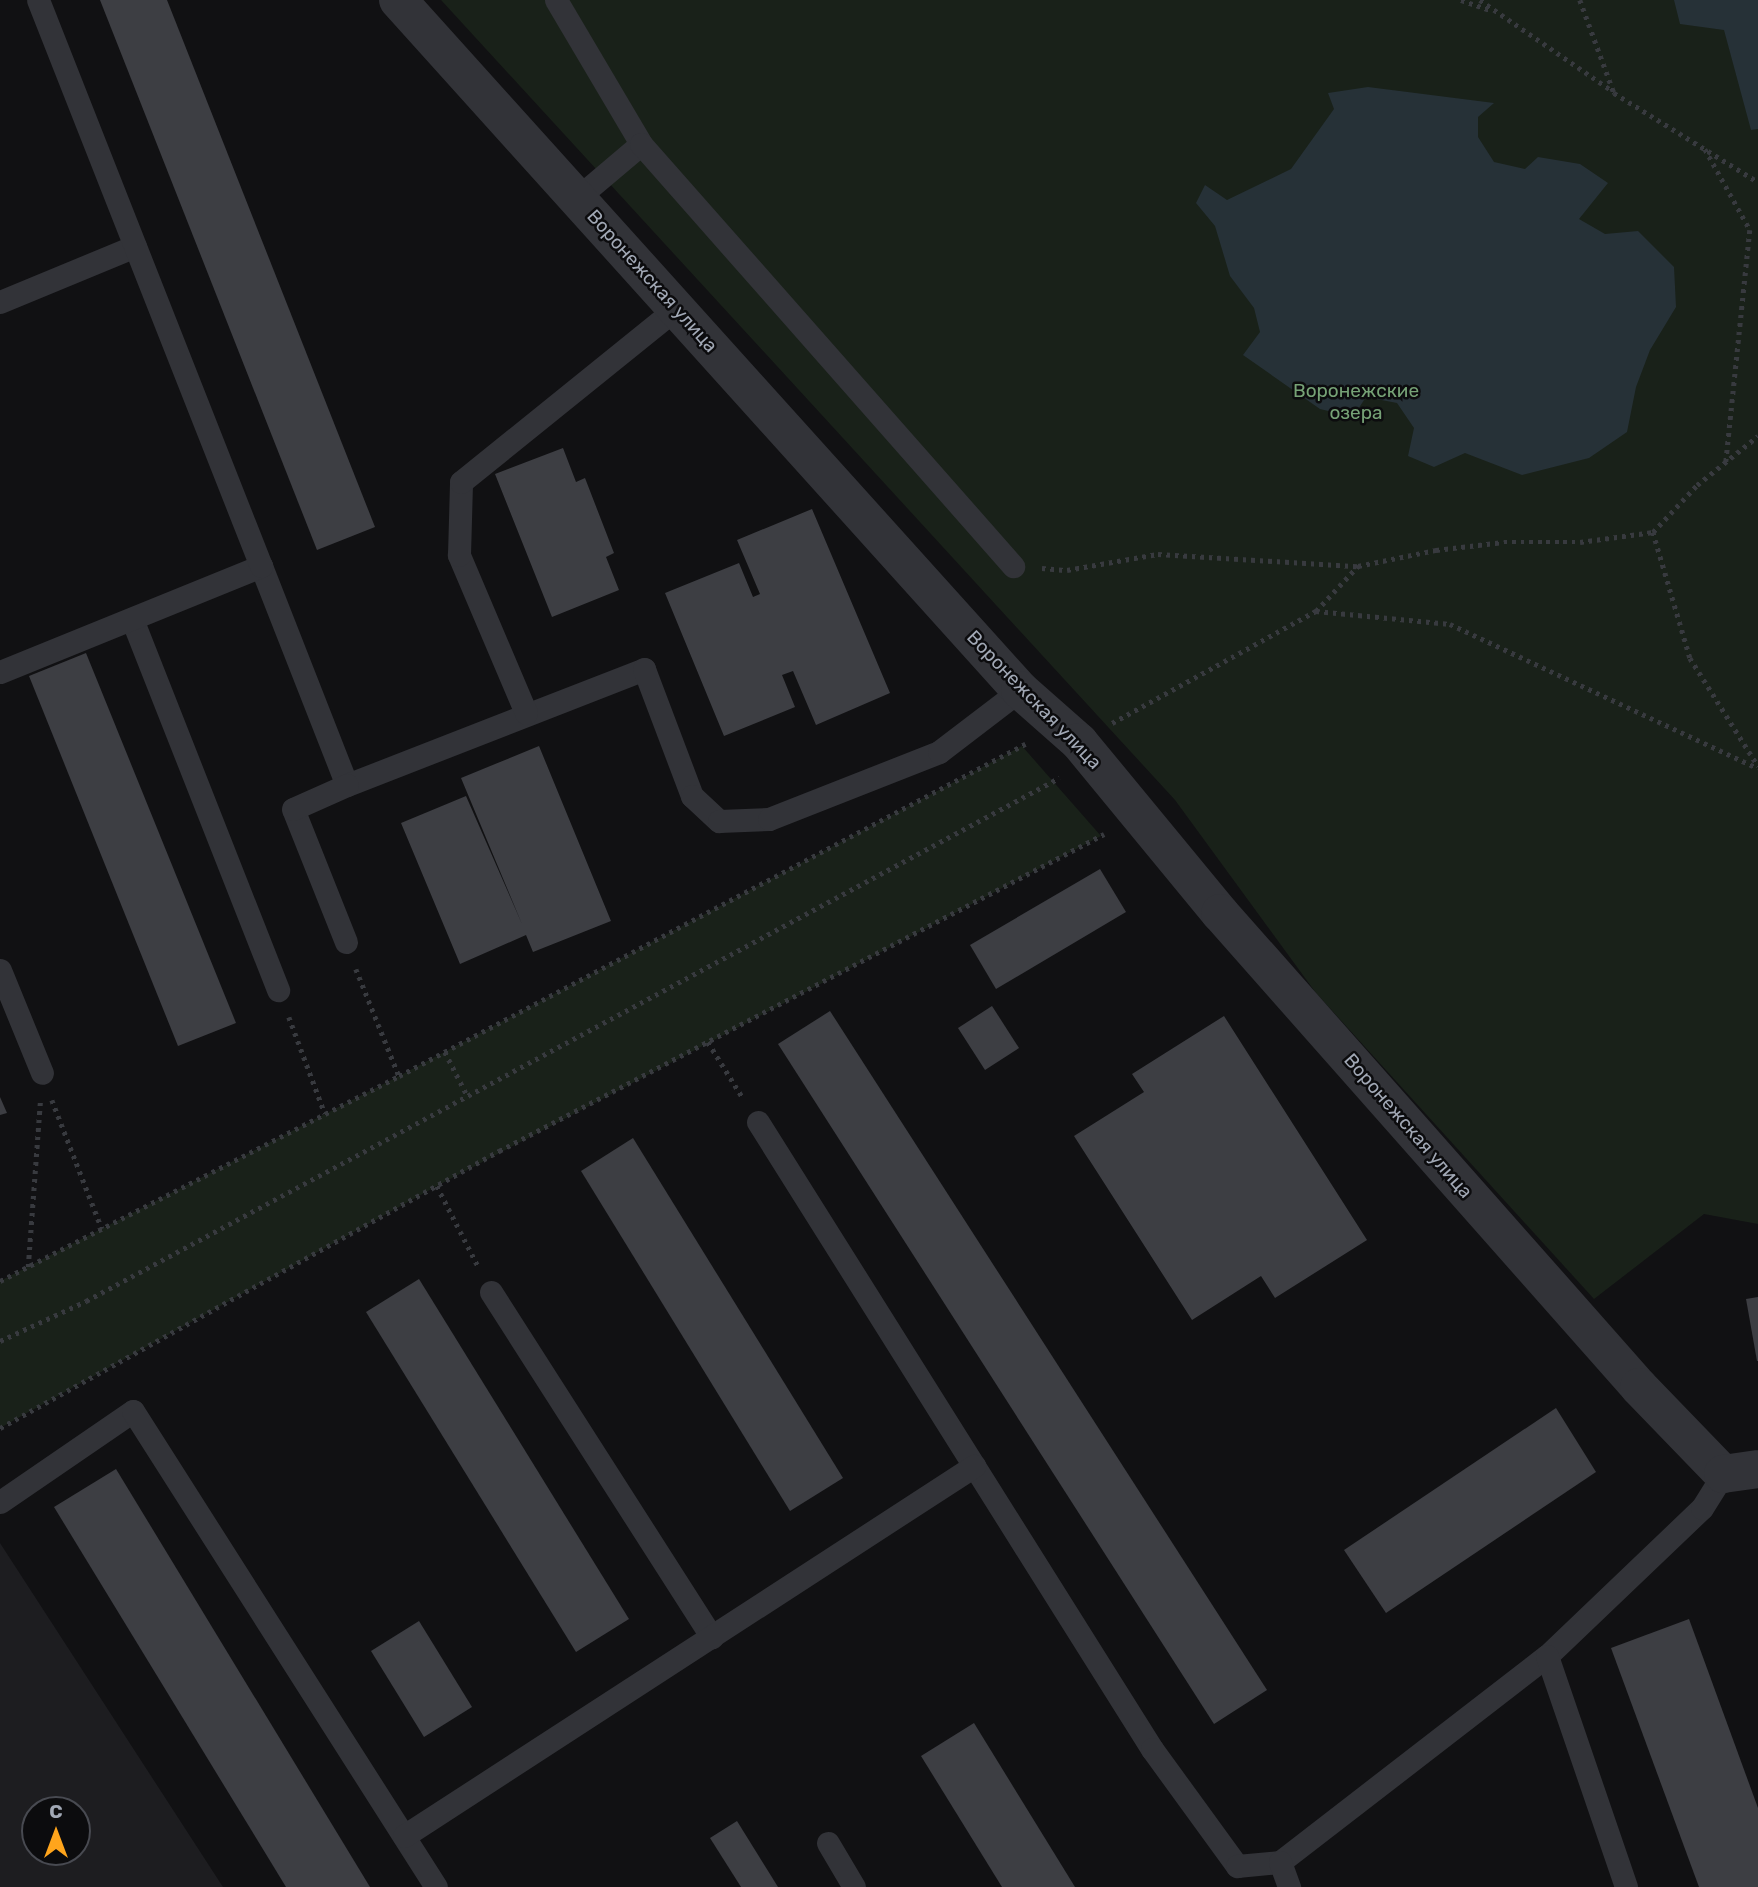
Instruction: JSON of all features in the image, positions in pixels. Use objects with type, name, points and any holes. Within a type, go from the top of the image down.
[{"type":"street","name":"Воронежская улица","points":[[398,0],[1020,690],[1076,741],[1220,913],[1589,1331],[1740,1472]]},
{"type":"lane","points":[[38,0],[347,785]]},
{"type":"lane","points":[[556,0],[641,144],[1013,566]]},
{"type":"lane","points":[[576,198],[641,144]]},
{"type":"lane","points":[[0,302],[135,246]]},
{"type":"lane","points":[[526,713],[459,555],[461,482],[677,308]]},
{"type":"lane","points":[[0,672],[261,566]]},
{"type":"lane","points":[[132,619],[278,990]]},
{"type":"lane","points":[[345,942],[293,809],[526,713],[644,669],[692,796],[719,821],[769,820],[939,752],[1020,690]]},
{"type":"lane","points":[[0,970],[42,1073]]},
{"type":"lane","points":[[758,1122],[1152,1749],[1237,1866],[1280,1862],[1547,1656],[1740,1472]]},
{"type":"lane","points":[[491,1292],[712,1637]]},
{"type":"lane","points":[[0,1502],[133,1411],[436,1887]]},
{"type":"lane","points":[[404,1836],[974,1466]]},
{"type":"lane","points":[[1547,1656],[1626,1887]]},
{"type":"lane","points":[[828,1843],[854,1887]]},
{"type":"lane","points":[[1280,1862],[1289,1887]]},
{"type":"path","points":[[1461,0],[1491,10]]},
{"type":"path","points":[[1480,0],[1614,93],[1758,182]]},
{"type":"path","points":[[1580,0],[1614,93]]},
{"type":"path","points":[[1705,149],[1750,230],[1726,463]]},
{"type":"path","points":[[1013,566],[1067,570],[1158,554],[1357,566],[1477,545],[1580,542],[1653,532],[1697,485],[1758,436]]},
{"type":"path","points":[[1653,532],[1690,658],[1758,767]]},
{"type":"path","points":[[0,1341],[86,1301],[467,1095],[1076,741],[1316,611],[1357,566]]},
{"type":"path","points":[[1316,611],[1450,624],[1758,767]]},
{"type":"path","points":[[0,1281],[445,1052],[1010,753],[1076,741]]},
{"type":"path","points":[[0,1428],[436,1186],[1101,836],[1138,813]]},
{"type":"path","points":[[345,942],[399,1076]]},
{"type":"path","points":[[278,990],[325,1114]]},
{"type":"path","points":[[708,1042],[758,1122]]},
{"type":"path","points":[[445,1052],[467,1095]]},
{"type":"path","points":[[42,1073],[102,1229]]},
{"type":"path","points":[[28,1267],[42,1073]]},
{"type":"path","points":[[436,1186],[491,1292]]},
{"type":"shaded area","points":[[1674,0],[1758,0],[1758,129],[1751,130],[1724,30],[1680,24]]},
{"type":"shaded area","points":[[1368,87],[1494,103],[1478,117],[1478,137],[1494,162],[1525,169],[1538,157],[1580,164],[1608,183],[1579,219],[1605,234],[1638,231],[1674,267],[1676,307],[1650,350],[1636,387],[1627,432],[1589,458],[1522,475],[1465,453],[1434,467],[1408,456],[1414,428],[1397,403],[1366,397],[1353,417],[1320,409],[1243,355],[1260,332],[1254,308],[1230,276],[1215,226],[1196,203],[1205,185],[1227,200],[1291,169],[1334,109],[1328,93]]},
{"type":"shaded area","points":[[0,1543],[223,1887],[0,1887]]},
{"type":"green space","name":"Воронежские озера","points":[[441,0],[1758,0],[1758,1224],[1704,1214],[1594,1299],[1316,993],[1175,800]]},
{"type":"green space","points":[[1022,746],[1101,836],[437,1186],[0,1428],[0,1281],[399,1076]]},
{"type":"building","points":[[100,0],[167,0],[375,527],[317,550]]},
{"type":"building","points":[[563,448],[576,482],[585,478],[614,553],[606,557],[619,590],[552,617],[495,474]]},
{"type":"building","points":[[812,509],[890,693],[816,725],[793,671],[782,675],[795,707],[724,736],[665,593],[739,563],[753,597],[760,594],[737,540]]},
{"type":"building","points":[[86,653],[236,1023],[178,1046],[29,676]]},
{"type":"building","points":[[539,746],[611,921],[533,952],[526,935],[460,964],[401,823],[466,796],[522,924],[461,778]]},
{"type":"building","points":[[1100,869],[1126,912],[996,989],[970,945]]},
{"type":"building","points":[[992,1006],[1019,1048],[985,1070],[958,1028]]},
{"type":"building","points":[[830,1011],[1267,1690],[1214,1724],[778,1044]]},
{"type":"building","points":[[1224,1016],[1367,1240],[1275,1298],[1261,1276],[1192,1320],[1074,1136],[1144,1092],[1132,1074]]},
{"type":"building","points":[[0,1097],[7,1113],[0,1115]]},
{"type":"building","points":[[633,1138],[843,1478],[790,1511],[581,1171]]},
{"type":"building","points":[[419,1279],[629,1619],[576,1652],[366,1312]]},
{"type":"building","points":[[1758,1297],[1758,1361],[1757,1361],[1746,1299]]},
{"type":"building","points":[[1556,1408],[1596,1472],[1386,1613],[1344,1550]]},
{"type":"building","points":[[116,1469],[370,1887],[286,1887],[54,1507]]},
{"type":"building","points":[[1689,1619],[1758,1808],[1758,1887],[1699,1887],[1611,1648]]},
{"type":"building","points":[[419,1621],[472,1707],[424,1737],[371,1651]]},
{"type":"building","points":[[974,1723],[1075,1887],[1002,1887],[921,1756]]},
{"type":"building","points":[[737,1821],[778,1887],[741,1887],[710,1838]]}]
